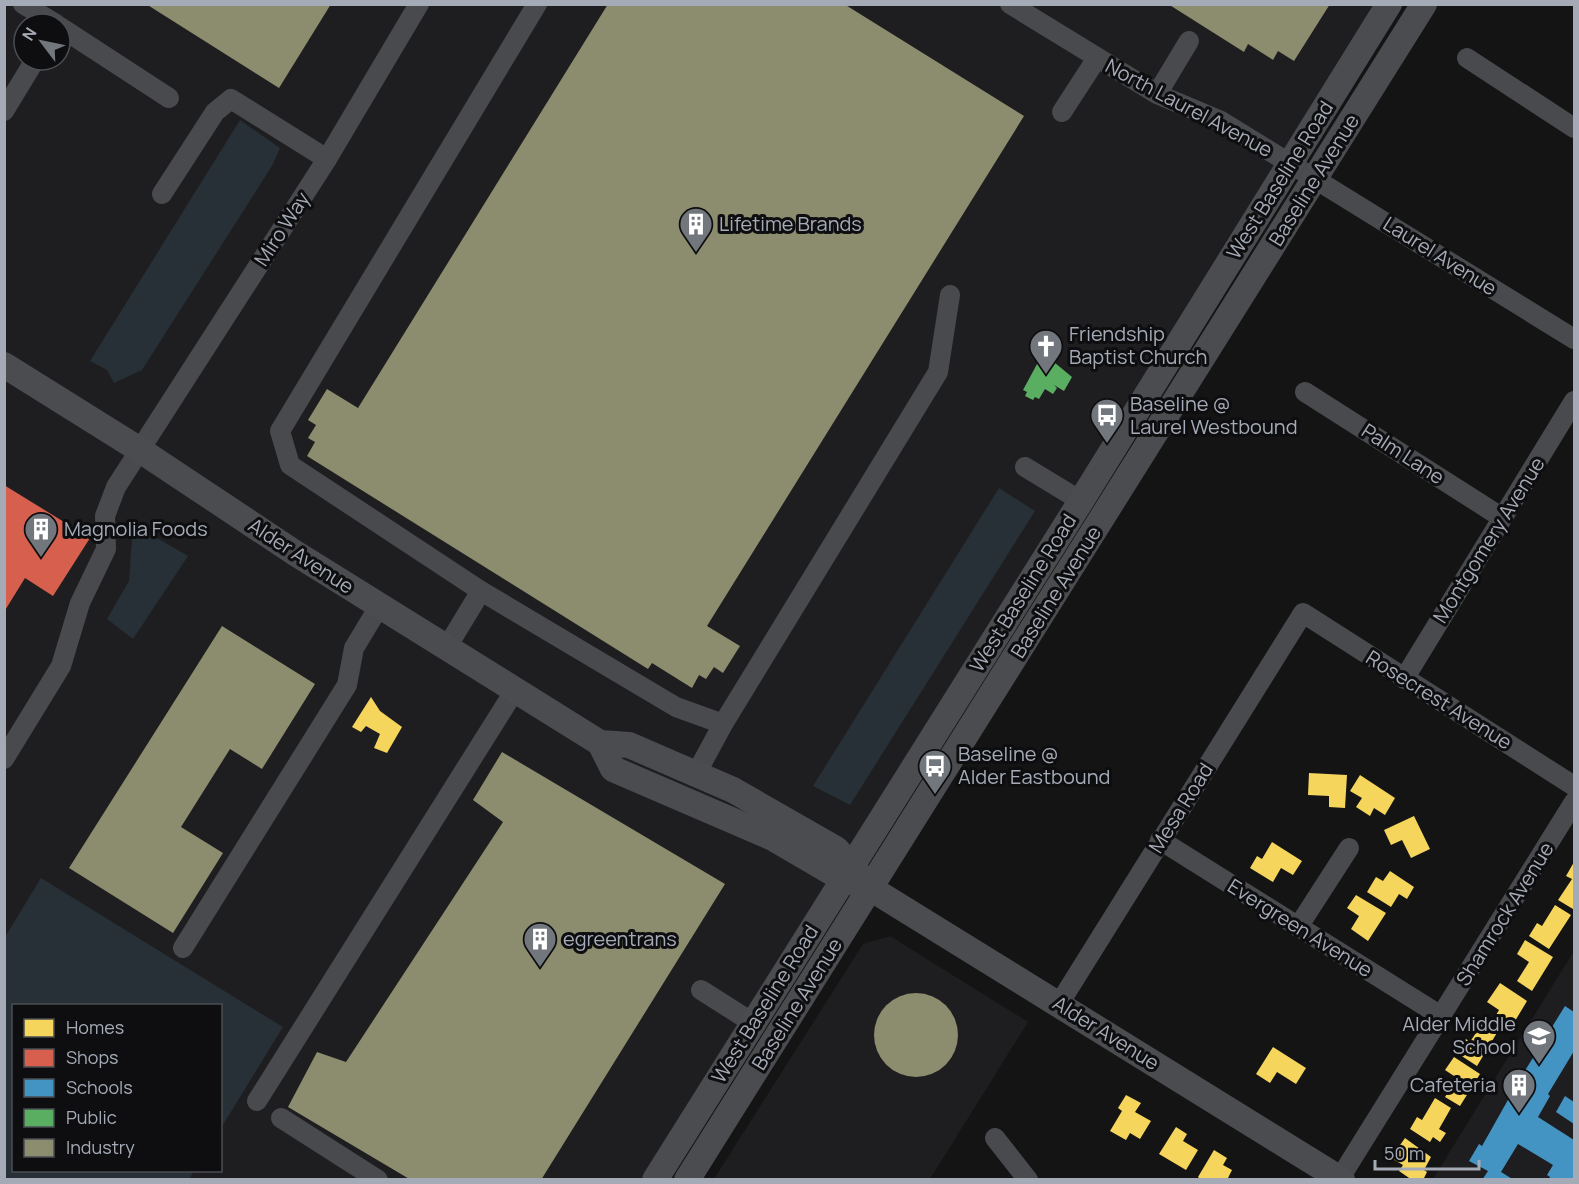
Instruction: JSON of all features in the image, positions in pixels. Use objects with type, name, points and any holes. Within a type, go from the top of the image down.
[{"type":"main road","name":"West Baseline Road","points":[[655,1179],[1081,501],[1304,172],[1389,4]]},
{"type":"main road","name":"Baseline Avenue","points":[[687,1179],[870,888],[1304,172],[1424,4]]},
{"type":"main road","name":"Alder Avenue","points":[[4,365],[600,743],[628,745],[733,790],[789,820],[836,849],[848,873]]},
{"type":"main road","name":"Alder Avenue","points":[[600,743],[613,769],[848,873],[1341,1179]]},
{"type":"street","points":[[23,4],[36,12]]},
{"type":"street","name":"Miro Way","points":[[4,759],[61,666],[81,603],[106,549],[105,516],[116,487],[327,159],[419,4]]},
{"type":"street","points":[[537,4],[280,431],[290,465],[482,591],[676,707],[723,723]]},
{"type":"street","name":"North Laurel Avenue","points":[[1010,4],[1157,94],[1221,121],[1304,172]]},
{"type":"street","points":[[72,35],[169,98]]},
{"type":"street","points":[[1157,94],[1189,41]]},
{"type":"street","points":[[1062,112],[1097,58]]},
{"type":"street","points":[[1467,58],[1575,128]]},
{"type":"street","points":[[4,111],[28,72]]},
{"type":"street","points":[[162,194],[215,112],[231,99],[327,159]]},
{"type":"street","name":"Laurel Avenue","points":[[1304,172],[1575,339]]},
{"type":"street","points":[[696,774],[723,723],[938,372],[950,295]]},
{"type":"street","name":"Palm Lane","points":[[1305,392],[1501,517]]},
{"type":"street","name":"Montgomery Avenue","points":[[1404,679],[1501,517],[1575,401]]},
{"type":"street","points":[[1025,467],[1081,501]]},
{"type":"street","points":[[447,647],[482,591]]},
{"type":"street","points":[[183,948],[346,685],[354,648],[380,605]]},
{"type":"street","name":"Rosecrest Avenue","points":[[1303,613],[1575,786]]},
{"type":"street","name":"Mesa Road","points":[[1059,1004],[1303,613]]},
{"type":"street","points":[[257,1101],[515,690]]},
{"type":"street","name":"Shamrock Avenue","points":[[1341,1179],[1575,802]]},
{"type":"street","name":"Evergreen Avenue","points":[[1160,840],[1441,1016]]},
{"type":"street","points":[[1298,927],[1349,848]]},
{"type":"street","points":[[701,990],[753,1023]]},
{"type":"street","points":[[281,1118],[378,1179]]},
{"type":"street","points":[[995,1138],[1028,1179]]},
{"type":"shaded area","points":[[5,5],[1373,5],[645,1179],[5,1180]]},
{"type":"shaded area","points":[[240,120],[280,148],[272,166],[142,370],[114,383],[107,370],[90,361]]},
{"type":"shaded area","points":[[999,488],[1035,511],[850,805],[813,786]]},
{"type":"shaded area","points":[[133,524],[188,556],[133,639],[107,619],[129,581]]},
{"type":"shaded area","points":[[41,878],[283,1027],[222,1126],[222,1004],[12,1004],[12,1172],[193,1172],[189,1179],[5,1179],[5,937]]},
{"type":"shaded area","points":[[890,936],[1028,1022],[930,1179],[714,1179],[863,944]]},
{"type":"shaded area","name":"Alder Middle School","points":[[1574,951],[1574,1179],[1433,1179]]},
{"type":"building: Homes","points":[[371,697],[380,711],[402,727],[387,753],[374,748],[380,734],[366,726],[361,732],[352,727]]},
{"type":"building: Homes","points":[[1309,773],[1347,775],[1345,808],[1329,807],[1329,796],[1308,795]]},
{"type":"building: Homes","points":[[1360,775],[1395,798],[1385,815],[1374,808],[1370,816],[1356,807],[1362,798],[1350,791]]},
{"type":"building: Homes","points":[[1414,816],[1430,849],[1411,858],[1402,840],[1391,845],[1384,830]]},
{"type":"building: Homes","points":[[1272,842],[1302,861],[1293,875],[1281,868],[1273,882],[1250,868],[1257,856],[1262,859]]},
{"type":"building: Homes","points":[[1574,862],[1573,909],[1558,900],[1572,879],[1566,876]]},
{"type":"building: Homes","points":[[1390,871],[1414,887],[1407,899],[1399,894],[1391,907],[1367,892],[1376,877],[1383,881]]},
{"type":"building: Homes","points":[[1356,895],[1386,913],[1368,941],[1351,929],[1359,916],[1347,908]]},
{"type":"building: Homes","points":[[1555,905],[1571,915],[1549,949],[1529,936],[1537,923],[1542,926]]},
{"type":"building: Homes","points":[[1525,940],[1553,957],[1532,991],[1517,981],[1529,962],[1517,954]]},
{"type":"building: Homes","points":[[1500,983],[1527,1001],[1512,1026],[1496,1015],[1499,1010],[1487,1002]]},
{"type":"building: Homes","points":[[1483,1022],[1498,1031],[1477,1066],[1457,1053],[1466,1039],[1470,1042]]},
{"type":"building: Homes","points":[[1273,1047],[1306,1068],[1296,1084],[1277,1072],[1270,1083],[1256,1074]]},
{"type":"building: Homes","points":[[1454,1057],[1480,1074],[1460,1106],[1445,1097],[1457,1078],[1445,1070]]},
{"type":"building: Homes","points":[[1126,1095],[1141,1103],[1135,1112],[1151,1121],[1140,1139],[1130,1133],[1126,1140],[1110,1131],[1122,1111],[1118,1108]]},
{"type":"building: Homes","points":[[1435,1098],[1451,1108],[1439,1129],[1446,1133],[1440,1142],[1433,1137],[1430,1142],[1410,1129],[1417,1117],[1422,1120]]},
{"type":"building: Homes","points":[[1176,1127],[1187,1134],[1183,1141],[1198,1150],[1186,1170],[1159,1154]]},
{"type":"building: Homes","points":[[1405,1138],[1431,1157],[1424,1170],[1427,1172],[1423,1180],[1412,1180],[1399,1171],[1403,1165],[1391,1158]]},
{"type":"building: Homes","points":[[1214,1150],[1227,1158],[1223,1165],[1232,1170],[1227,1180],[1201,1180],[1198,1177]]},
{"type":"building: Shops","name":"Magnolia Foods","points":[[4,485],[90,538],[53,596],[25,578],[4,612]]},
{"type":"building: Schools","points":[[1565,1006],[1574,1012],[1574,1051],[1548,1094],[1550,1096],[1538,1117],[1574,1140],[1574,1180],[1549,1180],[1550,1177],[1547,1175],[1553,1165],[1518,1144],[1501,1172],[1514,1180],[1482,1180],[1488,1171],[1469,1161],[1479,1144],[1482,1146],[1513,1091],[1519,1094],[1527,1081],[1521,1077]]},
{"type":"building: Schools","points":[[1565,1096],[1574,1102],[1574,1124],[1556,1112]]},
{"type":"building: Public","points":[[1043,353],[1072,377],[1064,391],[1054,385],[1057,388],[1053,394],[1045,389],[1039,399],[1035,397],[1033,400],[1025,396],[1027,392],[1023,390]]},
{"type":"building: Industry","points":[[146,4],[331,4],[279,88]]},
{"type":"building: Industry","name":"Lifetime Brands","points":[[608,4],[844,4],[1024,116],[707,626],[740,646],[723,673],[714,667],[706,679],[699,675],[692,688],[652,663],[648,669],[307,456],[315,442],[308,438],[316,425],[308,420],[327,389],[358,408]]},
{"type":"building: Industry","points":[[1168,4],[1330,4],[1294,61],[1278,51],[1273,60],[1248,44],[1244,52]]},
{"type":"building: Industry","points":[[222,626],[315,684],[262,769],[230,749],[181,827],[223,853],[173,933],[69,868]]},
{"type":"building: Industry","name":"egreentrans","points":[[502,752],[725,884],[541,1180],[411,1180],[288,1107],[317,1052],[346,1062],[503,822],[473,800]]},
{"type":"building: Industry","points":[[916,993],[939,1000],[951,1012],[958,1035],[951,1058],[939,1070],[916,1077],[893,1070],[881,1058],[874,1035],[881,1012],[893,1000]]},
{"type":"place","name":"Lifetime Brands","points":[[696,253]]},
{"type":"place","name":"Friendship Baptist Church","points":[[1046,375]]},
{"type":"place","name":"Baseline @ Laurel Westbound","points":[[1107,444]]},
{"type":"place","name":"Magnolia Foods","points":[[41,558]]},
{"type":"place","name":"Baseline @ Alder Eastbound","points":[[935,795]]},
{"type":"place","name":"egreentrans","points":[[540,968]]},
{"type":"place","name":"Alder Middle School","points":[[1539,1065]]},
{"type":"place","name":"Cafeteria","points":[[1519,1114]]}]
